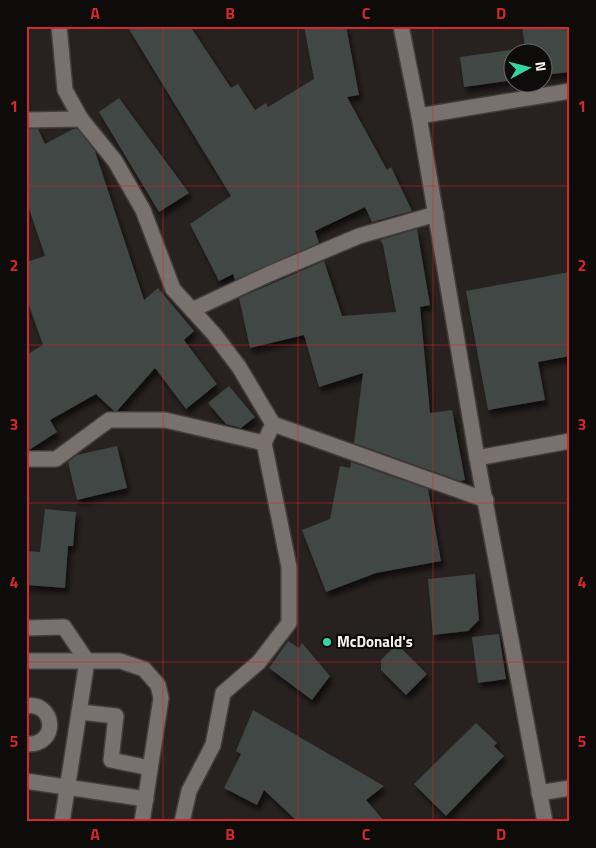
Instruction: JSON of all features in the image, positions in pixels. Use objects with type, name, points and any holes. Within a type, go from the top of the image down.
[{"type":"street","points":[[60,26],[65,90],[81,119],[115,161],[143,210],[173,289],[239,367],[272,424],[486,500]]},
{"type":"street","points":[[401,26],[420,116],[478,458],[545,822]]},
{"type":"street","points":[[420,116],[570,91]]},
{"type":"street","points":[[26,120],[81,119]]},
{"type":"street","points":[[192,310],[268,274],[359,236],[436,214]]},
{"type":"street","points":[[26,459],[56,459],[109,420],[164,420],[264,443]]},
{"type":"street","points":[[182,822],[189,790],[213,745],[223,693],[258,662],[289,623],[289,567],[264,443],[272,424]]},
{"type":"street","points":[[478,458],[570,441]]},
{"type":"street","points":[[26,628],[64,627],[86,660],[80,712],[62,822]]},
{"type":"street","points":[[26,660],[120,661],[144,670],[158,685],[160,698],[142,822]]},
{"type":"street","points":[[26,706],[36,706],[42,709],[48,716],[50,729],[43,740],[33,744],[26,744]]},
{"type":"street","points":[[80,712],[116,716],[111,760],[150,768]]},
{"type":"street","points":[[26,781],[146,799]]},
{"type":"street","points":[[539,793],[570,788]]},
{"type":"building","points":[[127,26],[190,26],[231,88],[238,84],[255,110],[266,103],[268,107],[314,79],[304,26],[346,26],[359,95],[347,97],[387,170],[391,167],[412,211],[372,222],[365,207],[315,231],[319,243],[235,280],[233,274],[219,281],[190,224],[231,196]]},
{"type":"building","points":[[522,26],[570,26],[570,72],[554,74],[554,42],[524,42]]},
{"type":"building","points":[[504,51],[504,81],[464,87],[460,57]]},
{"type":"building","points":[[119,98],[189,193],[159,212],[99,112]]},
{"type":"building","points":[[77,128],[95,151],[144,300],[158,288],[194,331],[184,340],[217,384],[186,409],[155,368],[117,411],[114,411],[96,394],[50,420],[57,432],[29,450],[26,450],[26,355],[43,345],[26,297],[26,262],[45,256],[26,200],[26,129],[38,129],[45,144]]},
{"type":"building","points":[[417,229],[430,305],[420,307],[430,413],[452,410],[465,480],[460,481],[354,443],[363,373],[319,387],[304,335],[250,348],[239,298],[324,261],[342,316],[396,312],[383,245],[380,240]]},
{"type":"building","points":[[570,272],[570,356],[538,362],[545,400],[488,410],[466,291]]},
{"type":"building","points":[[229,386],[255,417],[241,428],[226,424],[208,403]]},
{"type":"building","points":[[117,446],[127,488],[77,500],[68,462],[77,455]]},
{"type":"building","points":[[351,462],[428,489],[441,561],[376,573],[326,592],[302,530],[330,519],[340,466],[350,468]]},
{"type":"building","points":[[45,509],[76,512],[73,546],[68,546],[65,588],[26,585],[26,551],[40,552]]},
{"type":"building","points":[[475,574],[479,620],[468,631],[433,635],[428,579]]},
{"type":"building","points":[[499,634],[506,679],[478,683],[472,637]]},
{"type":"building","points":[[288,641],[299,648],[302,643],[330,676],[312,700],[269,668]]},
{"type":"building","points":[[397,644],[427,674],[406,695],[381,670],[381,660]]},
{"type":"building","points":[[253,710],[384,786],[366,800],[385,822],[298,822],[264,790],[257,805],[224,788],[241,754],[236,751]]},
{"type":"building","points":[[476,723],[497,743],[494,746],[504,756],[446,816],[414,784]]},
{"type":"place","name":"McDonald's","points":[[327,642]]}]
